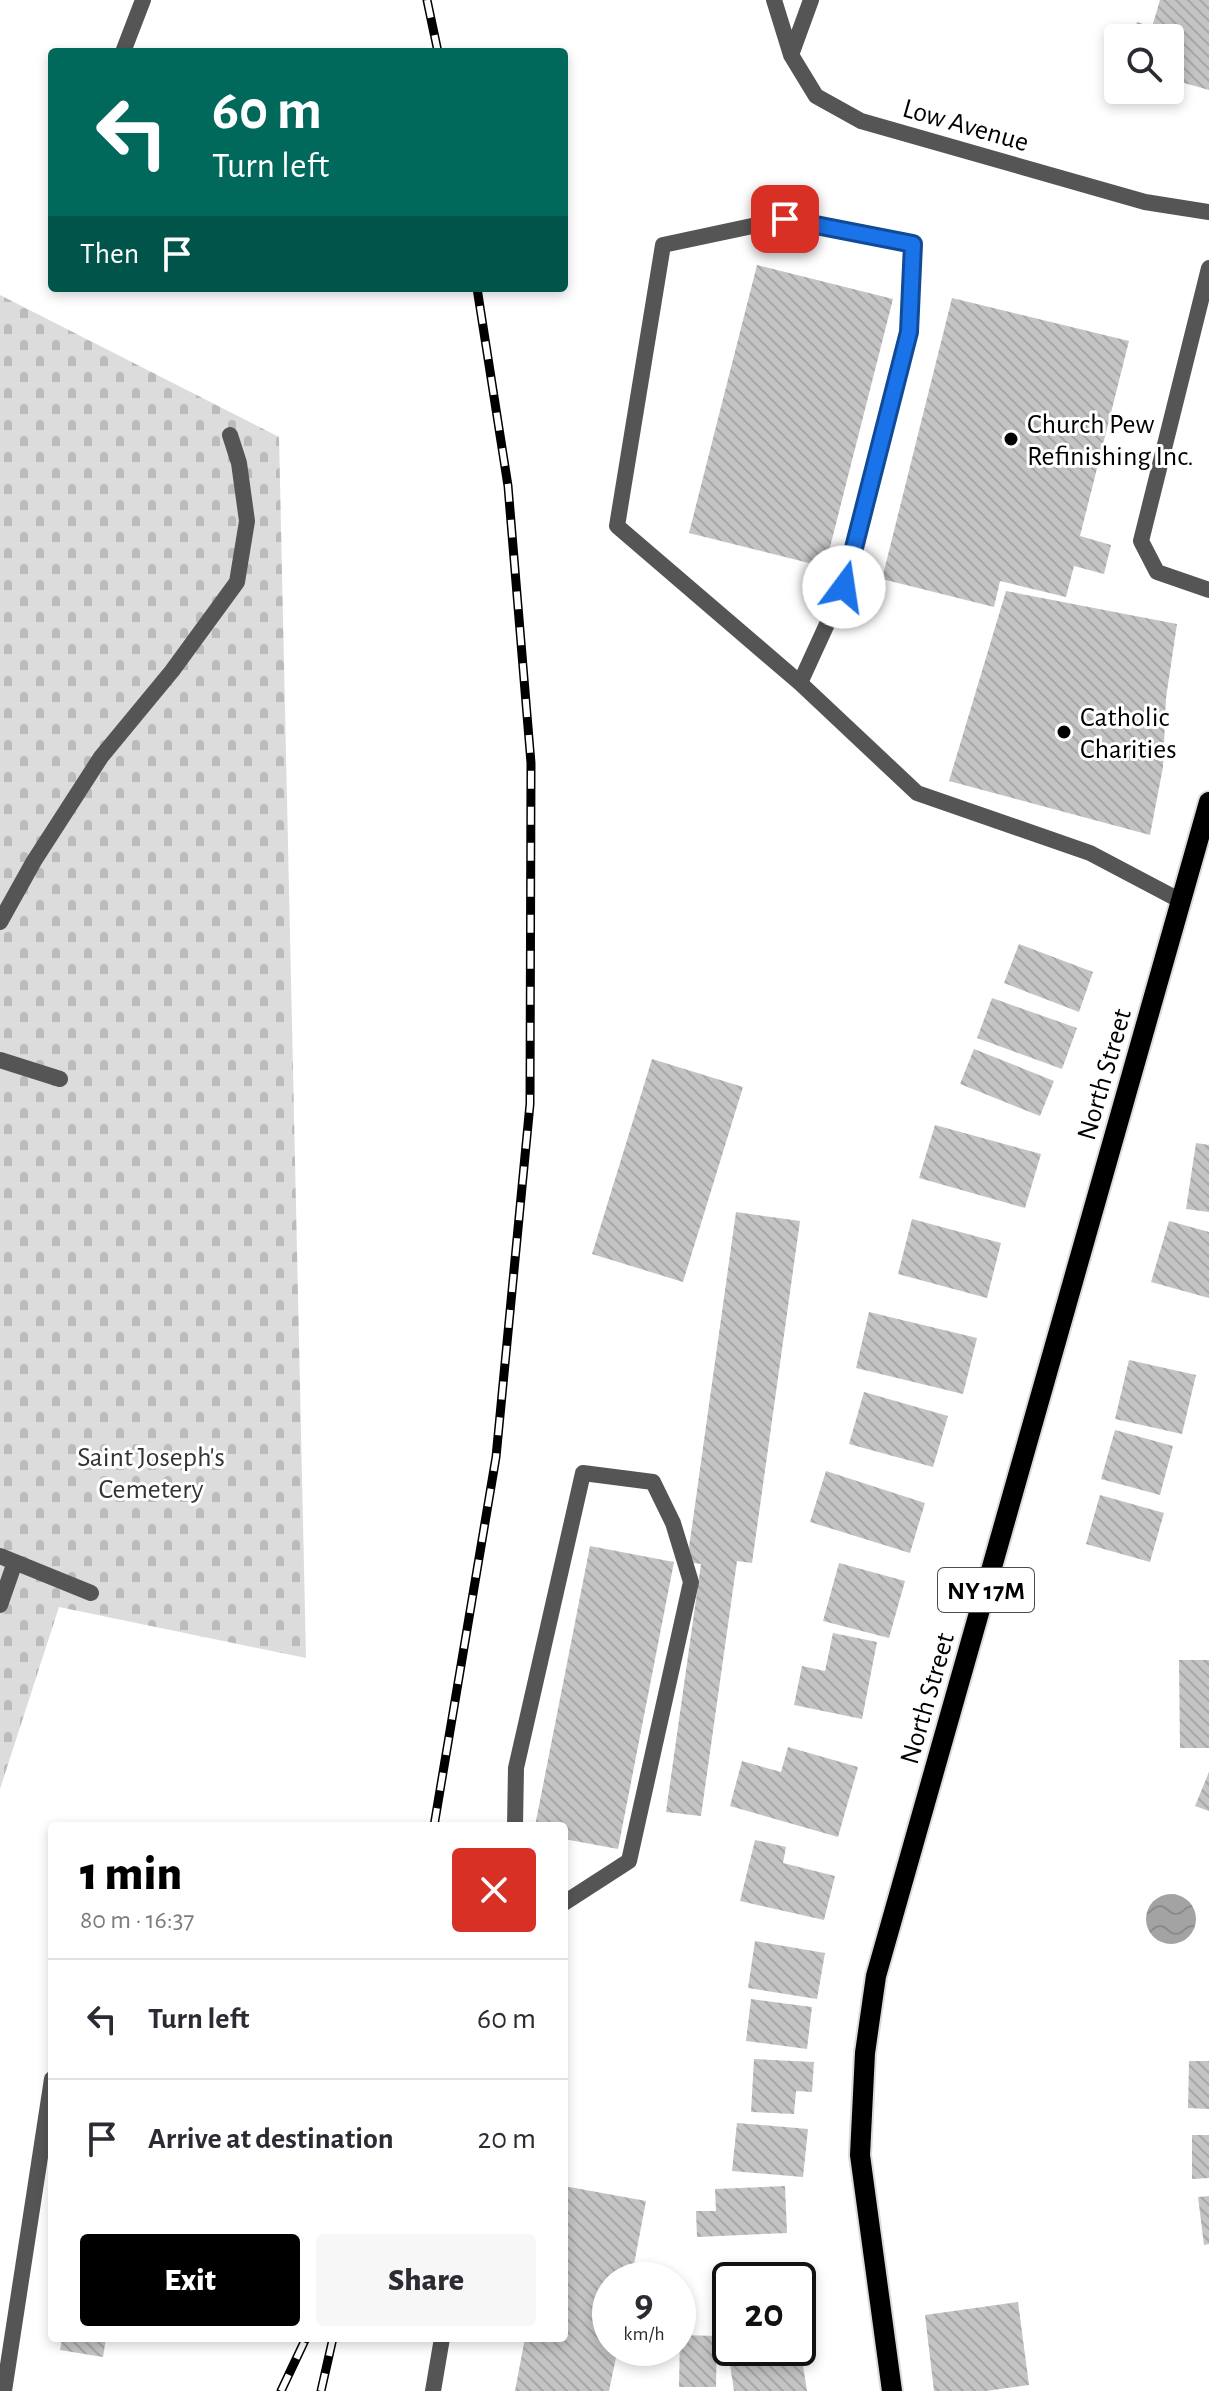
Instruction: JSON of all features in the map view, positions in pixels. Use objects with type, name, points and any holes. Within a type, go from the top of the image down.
[{"type":"main road","name":"North Street","points":[[892,2391],[860,2155],[865,2053],[876,1976],[1209,802]]},
{"type":"street","points":[[125,48],[143,0]]},
{"type":"street","name":"Low Avenue","points":[[774,0],[791,55],[816,96],[861,121],[1145,202],[1209,212]]},
{"type":"street","points":[[791,55],[811,0]]},
{"type":"street","points":[[800,683],[844,587],[909,332],[913,244],[785,219],[663,245],[617,526],[800,683],[917,793],[1090,853],[1181,901]]},
{"type":"street","points":[[1209,268],[1141,541],[1157,572],[1209,590]]},
{"type":"street","points":[[0,922],[34,861],[101,757],[172,671],[237,582],[247,521],[239,463],[230,435]]},
{"type":"street","points":[[0,1060],[60,1079]]},
{"type":"street","points":[[515,1822],[516,1768],[583,1473],[653,1482],[673,1523],[691,1582],[629,1861],[568,1900]]},
{"type":"street","points":[[0,1605],[7,1559],[91,1593]]},
{"type":"street","points":[[4,2391],[48,2105]]},
{"type":"street","points":[[433,2391],[441,2342]]},
{"type":"green space","name":"Saint Joseph's Cemetery","points":[[0,295],[279,437],[306,1658],[59,1607],[0,1789]]},
{"type":"water","points":[[1171,1894],[1189,1901],[1196,1919],[1189,1937],[1171,1944],[1153,1937],[1146,1919],[1153,1901]]},
{"type":"building","points":[[1160,0],[1209,0],[1209,90],[1184,83],[1184,24],[1153,24]]},
{"type":"building","points":[[757,265],[893,299],[825,567],[689,533]]},
{"type":"building","name":"Church Pew Refinishing Inc.","points":[[952,298],[1129,341],[1080,536],[1111,545],[1104,574],[1074,566],[1066,597],[1000,581],[994,607],[882,579]]},
{"type":"building","name":"Catholic Charities","points":[[1006,591],[1177,624],[1166,698],[1163,767],[1150,835],[949,781]]},
{"type":"building","points":[[1019,944],[1093,972],[1079,1012],[1004,983]]},
{"type":"building","points":[[992,998],[1077,1028],[1062,1069],[977,1038]]},
{"type":"building","points":[[974,1049],[1054,1081],[1040,1116],[960,1084]]},
{"type":"building","points":[[652,1059],[743,1087],[683,1282],[592,1254]]},
{"type":"building","points":[[935,1125],[1041,1154],[1025,1208],[919,1178]]},
{"type":"building","points":[[1196,1143],[1209,1145],[1209,1212],[1186,1209]]},
{"type":"building","points":[[736,1212],[800,1221],[752,1563],[737,1561],[701,1816],[666,1812],[701,1564],[687,1562]]},
{"type":"building","points":[[912,1219],[1001,1243],[987,1298],[898,1274]]},
{"type":"building","points":[[1169,1221],[1209,1232],[1209,1298],[1151,1282]]},
{"type":"building","points":[[869,1312],[977,1338],[963,1394],[856,1368]]},
{"type":"building","points":[[1129,1360],[1196,1375],[1182,1434],[1115,1419]]},
{"type":"building","points":[[864,1392],[948,1416],[933,1467],[849,1444]]},
{"type":"building","points":[[1115,1430],[1173,1446],[1160,1495],[1101,1479]]},
{"type":"building","points":[[826,1471],[925,1503],[910,1553],[810,1522]]},
{"type":"building","points":[[1100,1495],[1164,1513],[1150,1562],[1086,1544]]},
{"type":"building","points":[[590,1546],[674,1562],[618,1849],[568,1840],[568,1822],[536,1822]]},
{"type":"building","points":[[839,1563],[905,1581],[889,1638],[823,1621]]},
{"type":"building","points":[[833,1633],[877,1642],[862,1719],[794,1705],[802,1666],[825,1671]]},
{"type":"building","points":[[1179,1660],[1209,1660],[1209,1748],[1180,1748]]},
{"type":"building","points":[[788,1747],[858,1767],[838,1837],[730,1806],[742,1761],[781,1772]]},
{"type":"building","points":[[1209,1772],[1209,1811],[1195,1806]]},
{"type":"building","points":[[755,1840],[786,1847],[783,1863],[835,1876],[824,1920],[740,1901]]},
{"type":"building","points":[[755,1941],[825,1953],[817,1999],[748,1988]]},
{"type":"building","points":[[751,1999],[812,2007],[807,2049],[746,2041]]},
{"type":"building","points":[[754,2059],[814,2062],[812,2092],[796,2091],[794,2114],[751,2112]]},
{"type":"building","points":[[1189,2061],[1209,2061],[1209,2109],[1188,2108]]},
{"type":"building","points":[[737,2123],[808,2129],[803,2177],[732,2171]]},
{"type":"building","points":[[1192,2135],[1209,2135],[1209,2178],[1192,2179]]},
{"type":"building","points":[[785,2186],[787,2233],[697,2237],[696,2211],[716,2211],[715,2189]]},
{"type":"building","points":[[568,2187],[646,2201],[634,2262],[592,2262],[592,2366],[614,2366],[609,2391],[515,2391],[524,2342],[568,2342]]},
{"type":"building","points":[[1209,2196],[1209,2244],[1204,2245],[1198,2197]]},
{"type":"building","points":[[1018,2302],[1029,2385],[986,2391],[934,2391],[925,2315]]},
{"type":"building","points":[[696,2335],[712,2336],[716,2387],[679,2387],[679,2366],[696,2366]]},
{"type":"building","points":[[61,2342],[105,2342],[103,2357],[60,2350]]},
{"type":"building","points":[[730,2366],[803,2366],[807,2391],[734,2391]]},
{"type":"railway","points":[[427,0],[437,48]]},
{"type":"railway","points":[[435,1822],[496,1457],[530,1104],[531,763],[508,486],[478,292]]},
{"type":"railway","points":[[281,2391],[304,2342]]},
{"type":"railway","points":[[321,2391],[332,2342]]},
{"type":"place","name":"Church Pew Refinishing Inc.","points":[[1011,439]]},
{"type":"place","name":"Catholic Charities","points":[[1064,732]]},
{"type":"route","points":[[785,219],[913,244],[909,332],[844,587]]}]
